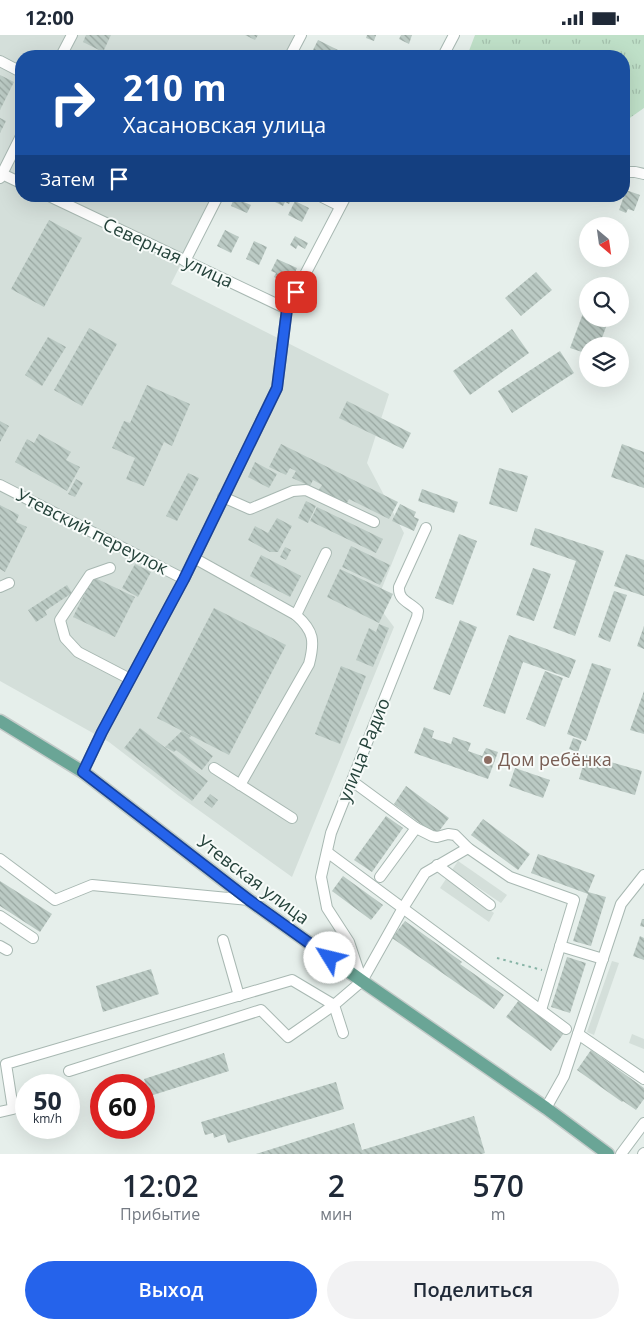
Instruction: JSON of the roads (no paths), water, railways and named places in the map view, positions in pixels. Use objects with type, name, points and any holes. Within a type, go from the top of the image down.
[{"type":"main road","name":"Утевская улица","points":[[0,723],[83,772],[249,900],[362,981],[546,1108],[608,1154]]},
{"type":"street","points":[[64,50],[72,35]]},
{"type":"street","points":[[293,50],[301,35]]},
{"type":"street","points":[[446,50],[454,35]]},
{"type":"street","points":[[0,61],[15,69]]},
{"type":"street","points":[[15,148],[1,175],[15,181]]},
{"type":"street","points":[[630,172],[644,174]]},
{"type":"street","name":"Северная улица","points":[[61,202],[287,309]]},
{"type":"street","points":[[185,261],[215,202]]},
{"type":"street","points":[[331,202],[340,207]]},
{"type":"street","points":[[83,772],[184,579],[277,388],[287,309],[343,202]]},
{"type":"street","name":"Утевский переулок","points":[[0,485],[184,579]]},
{"type":"street","points":[[224,497],[250,509],[293,491],[306,491],[374,522]]},
{"type":"street","name":"улица Радио","points":[[362,981],[349,942],[327,908],[321,877],[331,833],[418,617],[418,611],[402,599],[399,587],[426,528]]},
{"type":"street","points":[[296,615],[326,553]]},
{"type":"street","points":[[194,558],[296,615],[306,624],[312,636],[313,649],[309,664],[240,785]]},
{"type":"street","points":[[110,568],[90,575],[60,620],[65,638],[78,652],[130,679]]},
{"type":"street","points":[[214,768],[292,818]]},
{"type":"street","points":[[352,781],[416,828],[437,837],[452,834],[459,837],[468,848],[510,877],[574,900],[541,1010]]},
{"type":"street","points":[[380,877],[416,828]]},
{"type":"street","points":[[69,1071],[261,1011],[288,1037],[334,1005],[362,981],[425,873],[468,848]]},
{"type":"street","points":[[327,852],[566,1029]]},
{"type":"street","points":[[0,859],[55,900],[92,885],[249,900]]},
{"type":"street","points":[[437,865],[490,905]]},
{"type":"street","points":[[546,1108],[562,1082],[621,905],[644,875]]},
{"type":"street","points":[[0,916],[33,938]]},
{"type":"street","points":[[223,940],[239,996]]},
{"type":"street","points":[[560,946],[603,959]]},
{"type":"street","points":[[0,1112],[13,1109],[6,1064],[292,980],[334,1005],[343,1033]]},
{"type":"street","points":[[578,1034],[644,1079]]},
{"type":"street","points":[[621,1154],[644,1123]]},
{"type":"place","name":"Дом ребёнка","points":[[488,760]]}]
